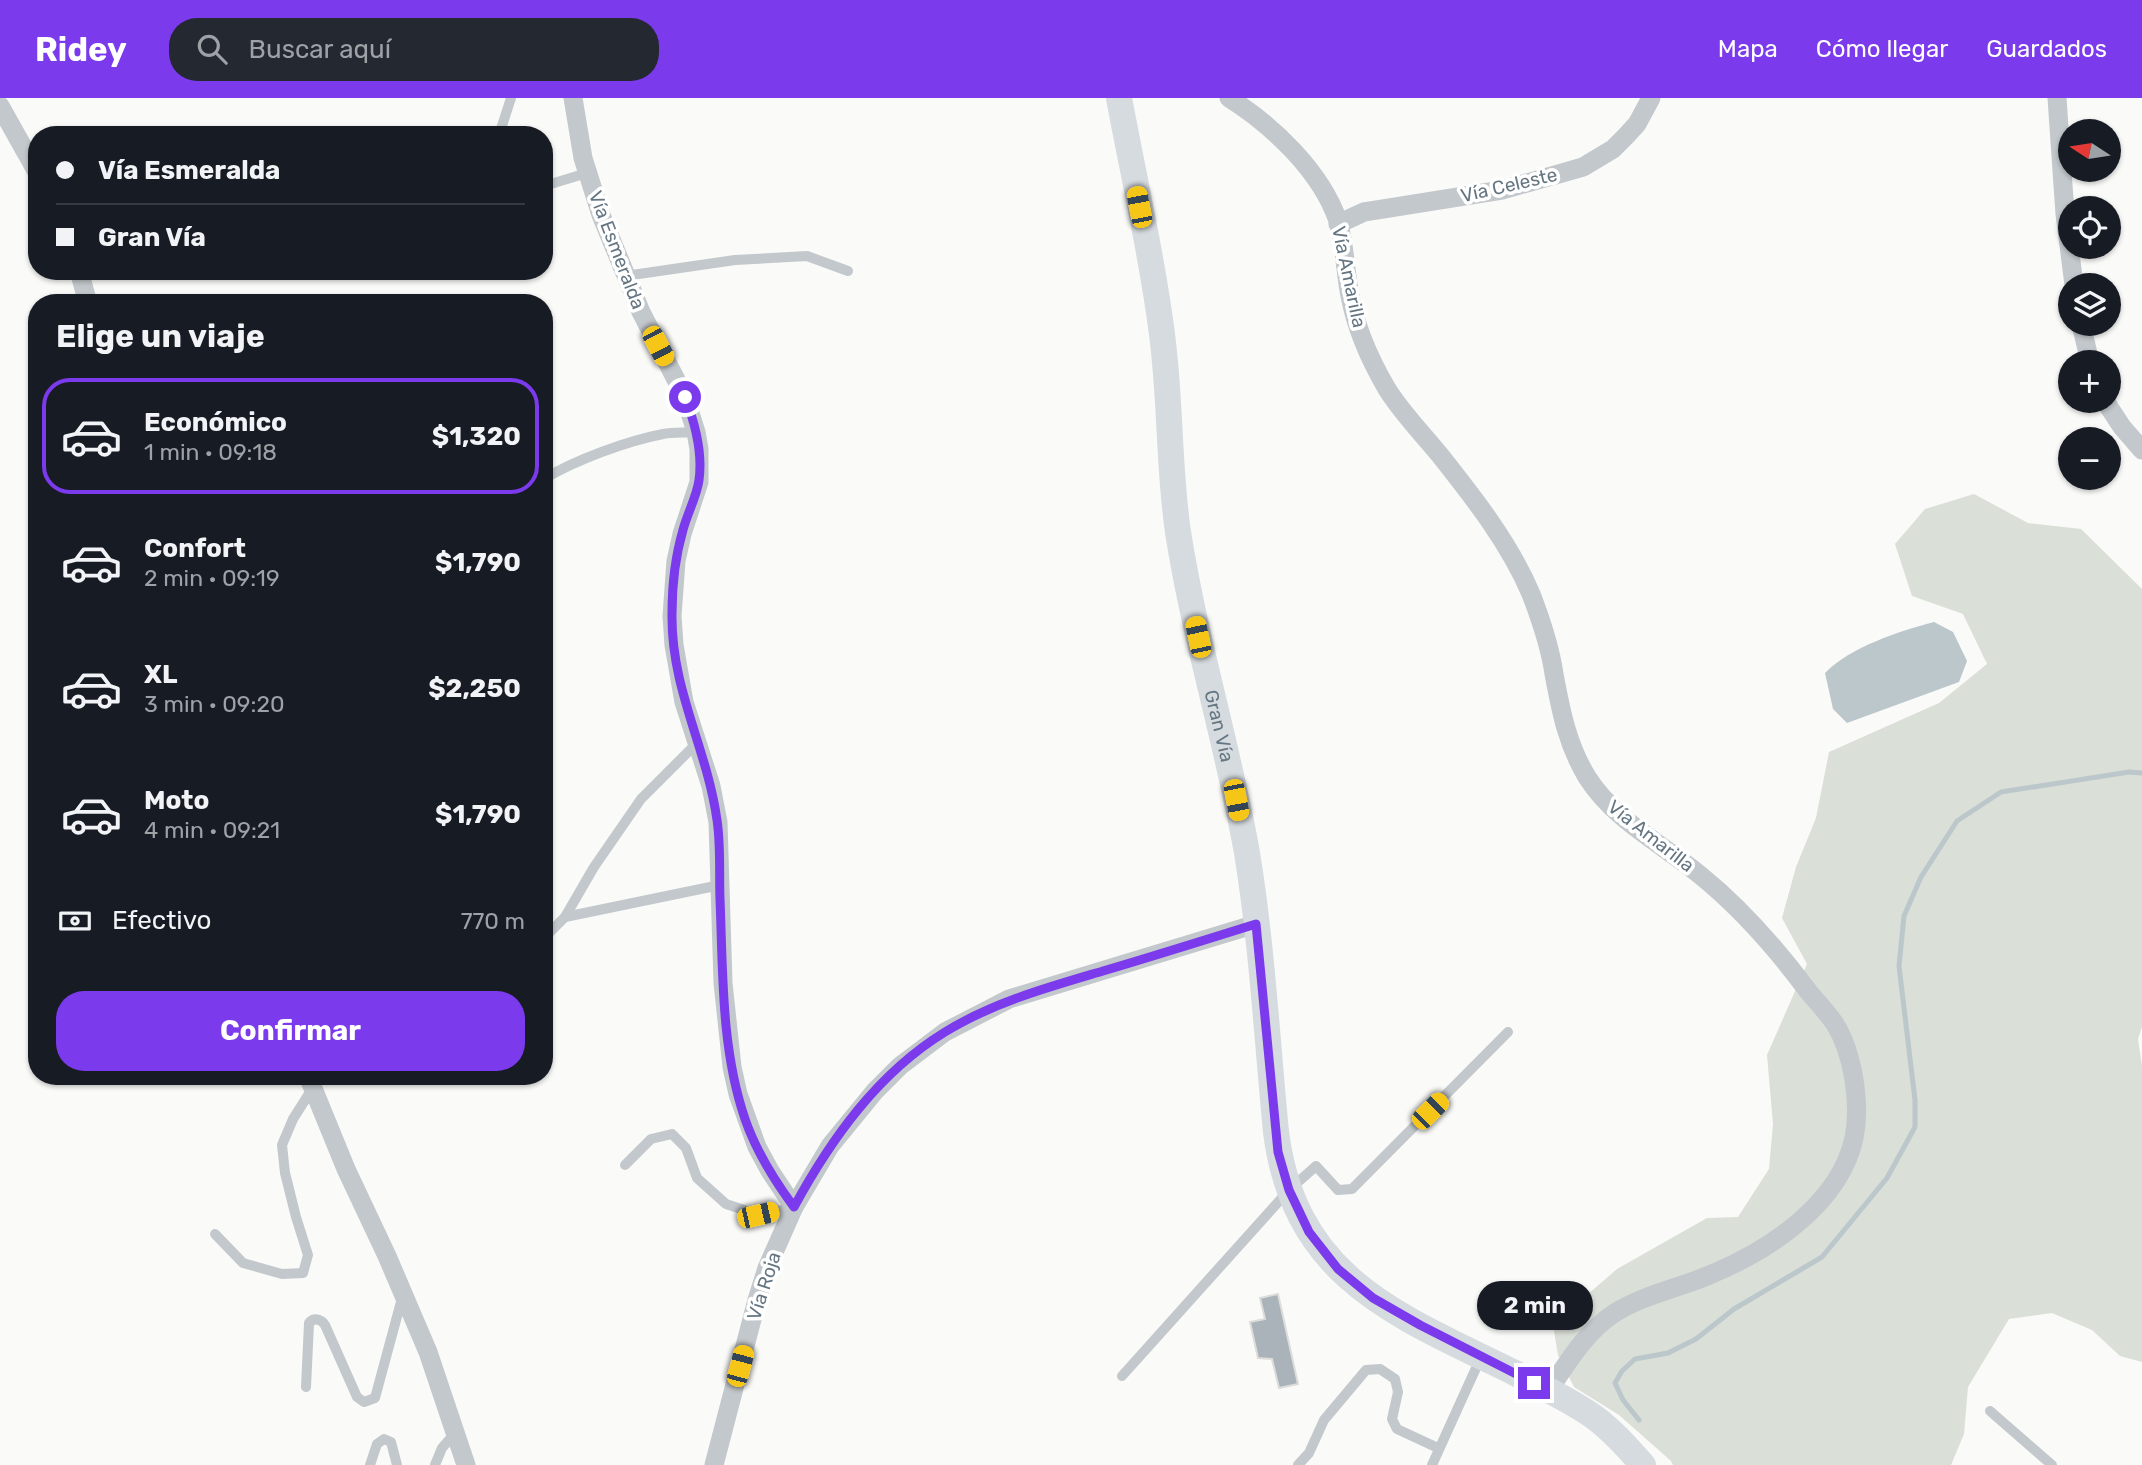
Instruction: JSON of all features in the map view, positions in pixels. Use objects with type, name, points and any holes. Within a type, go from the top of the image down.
[{"type":"main road","name":"Gran Vía","points":[[1119,98],[1161,326],[1182,557],[1247,854],[1276,1132],[1289,1190],[1309,1232],[1338,1269],[1355,1284],[1393,1311],[1549,1390],[1593,1416],[1643,1465]]},
{"type":"street","name":"Vía Esmeralda","points":[[573,98],[587,173],[625,276],[685,397],[696,432],[699,482],[681,534],[676,561],[672,616],[677,674],[718,822],[723,983],[732,1067],[738,1094],[757,1147],[794,1207]]},
{"type":"street","name":"Vía Amarilla","points":[[1229,98],[1258,118],[1308,167],[1324,190],[1343,240],[1350,298],[1364,343],[1386,388],[1401,410],[1499,534],[1515,561],[1549,646],[1566,733],[1588,778],[1616,812],[1725,896],[1770,942],[1835,1025],[1847,1051],[1856,1106],[1853,1138],[1842,1168],[1828,1191],[1774,1241],[1743,1259],[1713,1274],[1638,1301],[1609,1317],[1586,1337],[1549,1390]]},
{"type":"street","name":"Vía Celeste","points":[[1338,223],[1364,212],[1502,190],[1583,167],[1626,138],[1651,98]]},
{"type":"street","points":[[2057,98],[2065,214],[2072,273]]},
{"type":"street","points":[[0,106],[28,156]]},
{"type":"street","points":[[2113,413],[2142,450]]},
{"type":"street","name":"Vía Roja","points":[[714,1465],[767,1268],[794,1207],[830,1146],[874,1091],[900,1066],[945,1032],[1009,999],[1256,924]]},
{"type":"street","points":[[312,1085],[346,1169],[428,1352],[466,1465]]},
{"type":"lane","points":[[502,126],[511,98]]},
{"type":"lane","points":[[553,183],[587,173]]},
{"type":"lane","points":[[625,276],[735,260],[807,256],[848,271]]},
{"type":"lane","points":[[553,473],[613,449],[664,433],[696,432]]},
{"type":"lane","points":[[553,929],[565,917],[594,867],[641,799],[697,743]]},
{"type":"lane","points":[[565,917],[720,885]]},
{"type":"lane","points":[[1122,1376],[1289,1190],[1315,1166],[1338,1190],[1352,1189],[1508,1032]]},
{"type":"lane","points":[[215,1234],[243,1263],[282,1274],[303,1273],[308,1255],[285,1173],[282,1145],[310,1085]]},
{"type":"lane","points":[[625,1165],[651,1139],[672,1134],[686,1148],[697,1178],[726,1204],[758,1215],[794,1207]]},
{"type":"lane","points":[[306,1387],[309,1324],[317,1319],[326,1325],[357,1397],[364,1402],[375,1398],[403,1294]]},
{"type":"lane","points":[[1432,1465],[1482,1356]]},
{"type":"lane","points":[[1298,1465],[1308,1453],[1324,1420],[1366,1370],[1380,1369],[1395,1379],[1398,1392],[1392,1419],[1397,1429],[1438,1448]]},
{"type":"lane","points":[[1990,1411],[2052,1465]]},
{"type":"lane","points":[[435,1465],[442,1448],[455,1433]]},
{"type":"lane","points":[[370,1465],[377,1444],[384,1440],[391,1442],[397,1465]]},
{"type":"shaded area","points":[[1974,494],[2028,523],[2081,529],[2142,589],[2142,1027],[2138,1039],[2142,1066],[2142,1362],[2120,1356],[2092,1330],[2052,1313],[2009,1319],[1968,1387],[1964,1434],[1951,1465],[1673,1465],[1619,1415],[1574,1387],[1558,1355],[1554,1331],[1587,1295],[1617,1269],[1707,1218],[1738,1217],[1769,1169],[1773,1124],[1767,1055],[1807,964],[1782,918],[1796,867],[1816,818],[1829,752],[1939,703],[1987,664],[1963,614],[1912,596],[1895,544],[1925,509]]},
{"type":"shaded area","points":[[1934,622],[1953,632],[1967,661],[1959,682],[1847,723],[1833,709],[1825,673],[1835,664],[1876,641]]},
{"type":"building","points":[[1278,1294],[1298,1384],[1279,1388],[1272,1359],[1258,1358],[1250,1322],[1265,1319],[1260,1298]]},
{"type":"waterway","points":[[1639,1420],[1623,1400],[1615,1383],[1622,1371],[1635,1359],[1668,1353],[1696,1339],[1734,1309],[1822,1257],[1887,1178],[1915,1127],[1915,1100],[1899,966],[1904,916],[1921,877],[1957,821],[2001,792],[2129,772],[2142,773]]},
{"type":"route","points":[[685,397],[696,432],[700,465],[699,482],[681,534],[676,561],[672,616],[677,674],[718,822],[723,983],[732,1067],[746,1121],[757,1147],[794,1207],[830,1146],[874,1091],[900,1066],[945,1032],[1009,999],[1256,924],[1278,1152],[1289,1190],[1309,1232],[1338,1269],[1373,1298],[1393,1311],[1534,1383]]}]
